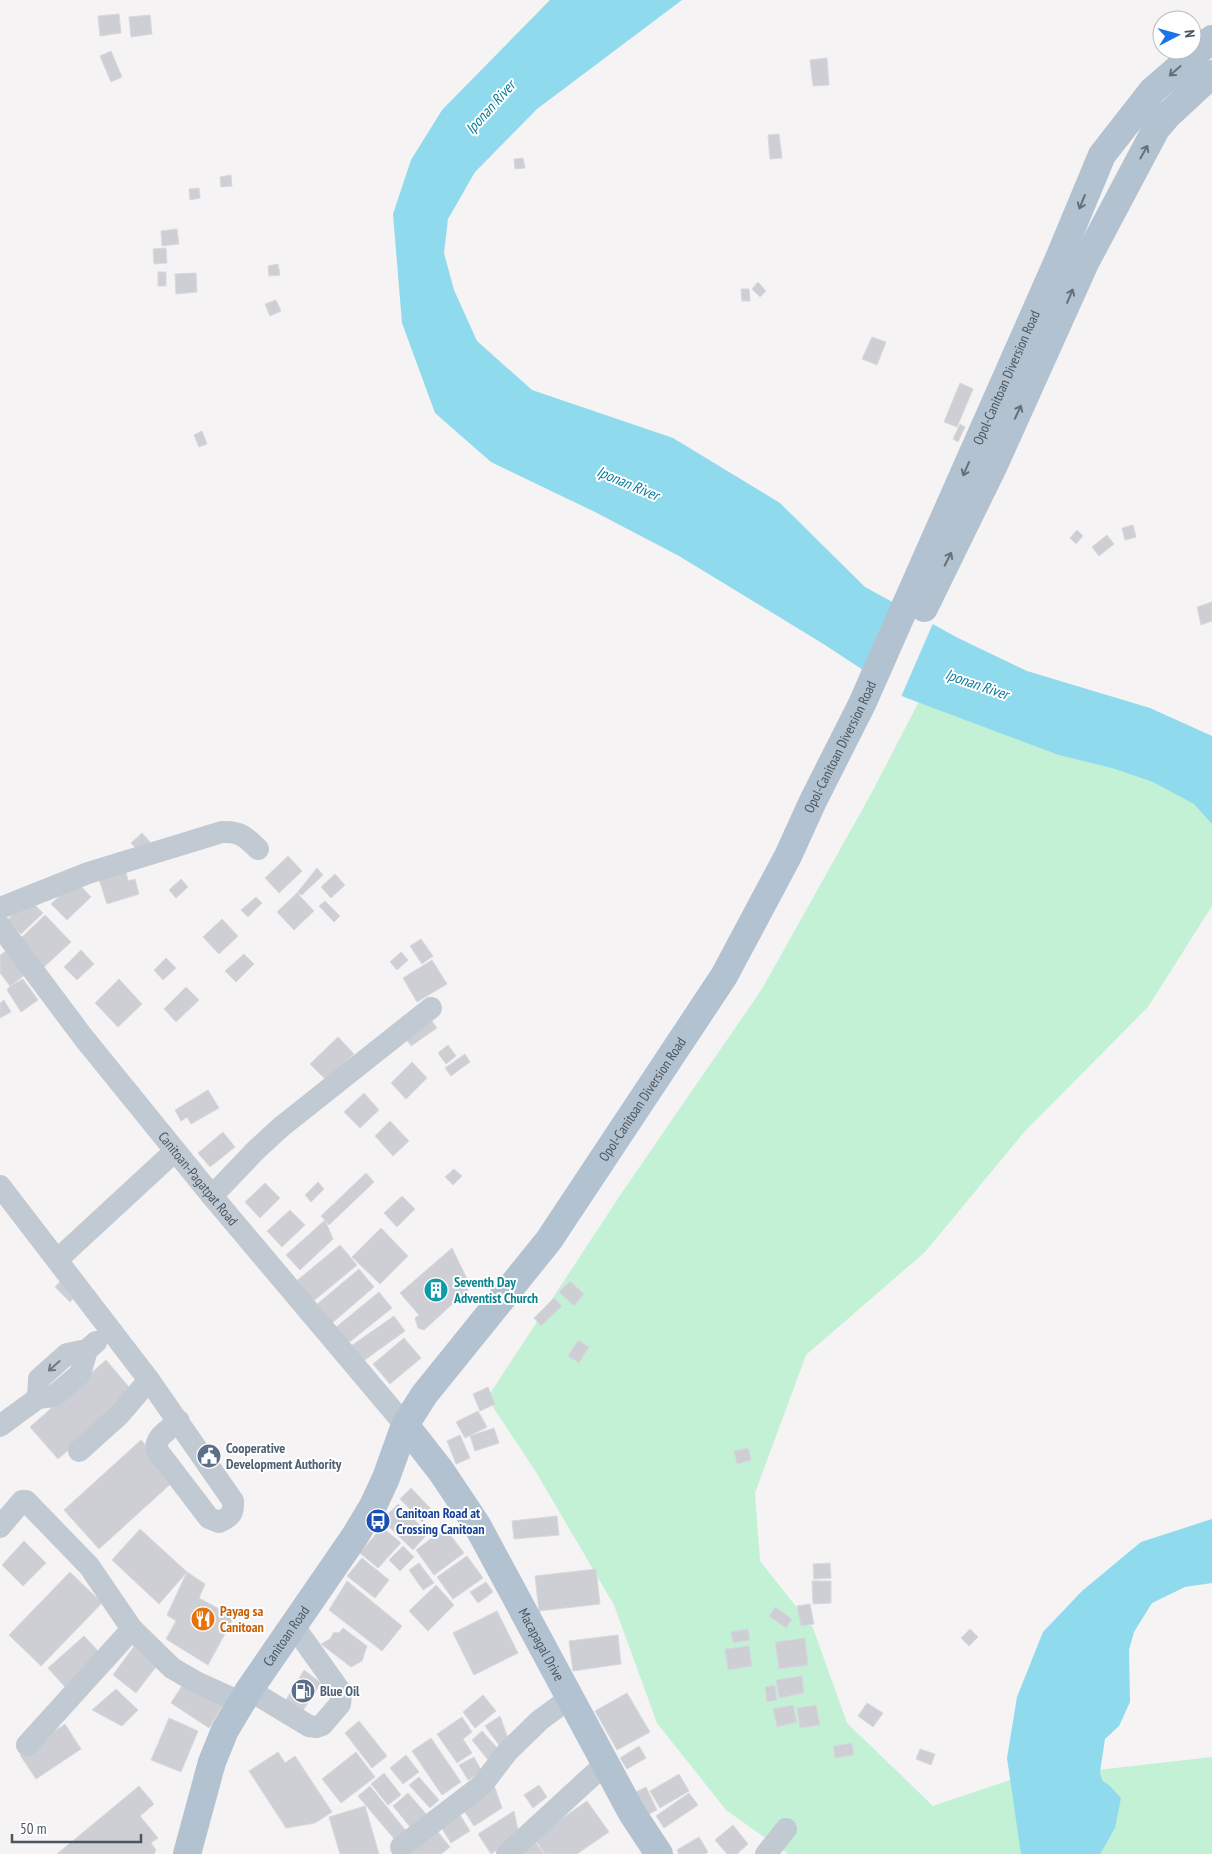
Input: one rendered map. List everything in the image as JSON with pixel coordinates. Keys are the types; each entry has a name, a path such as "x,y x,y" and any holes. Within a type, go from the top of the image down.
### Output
{"main road":[{"name":"Opol-Canitoan Diversion Road","path":"877,670 912,632 918,599 1102,155 1152,91 1212,39"},
{"name":"Opol-Canitoan Diversion Road","path":"411,1432 424,1395 549,1240 724,976 788,856 877,670 994,465 1085,263 1111,212 1156,129 1168,115 1212,74"},
{"name":"Canitoan Road","path":"187,1854 212,1762 224,1730 244,1696 341,1558 374,1506 386,1478 411,1432"},
{"name":"Macapagal Drive","path":"411,1432 441,1471 477,1525 605,1764 632,1812 659,1854"}],"street":[{"path":"0,908 88,873 222,832 234,831 246,837 258,849"},
{"name":"Canitoan-Pagatpat Road","path":"0,926 83,1036 175,1151 411,1432"},
{"path":"212,1196 281,1127 432,1008"},
{"path":"57,1260 175,1151"},
{"path":"2,1192 57,1260 179,1421"},
{"path":"0,1426 38,1398 39,1379 66,1354 88,1350 110,1329"},
{"path":"79,1451 119,1415 149,1380"},
{"path":"0,1527 22,1501 26,1501 89,1566 132,1629 172,1668 196,1682 244,1696 309,1726 316,1727 322,1724 340,1704 341,1695 293,1625"},
{"path":"27,1745 132,1629"},
{"path":"400,1847 482,1785 508,1751 540,1720 570,1698"},
{"path":"506,1854 605,1764"},
{"path":"766,1854 786,1829"}],"green space":[{"path":"926,688 1208,797 1212,823 1212,906 1148,1007 1025,1131 925,1252 806,1355 755,1493 760,1561 813,1628 847,1723 933,1806 1010,1780 1212,1757 1212,1854 788,1854 726,1810 657,1723 614,1605 536,1472 487,1398 623,1191 762,989 871,794"}],"water":[{"name":"Iponan River","path":"550,0 682,0 537,109 475,172 448,219 444,253 454,290 477,341 532,390 673,438 780,503 865,587 958,638 1027,671 1150,708 1212,736 1212,824 1194,804 1153,782 1112,768 1059,755 904,697 825,645 679,556 595,512 491,462 435,413 402,323 393,214 411,160 442,110"},
{"path":"1212,1519 1212,1583 1185,1587 1152,1603 1134,1632 1129,1650 1130,1702 1119,1726 1105,1739 1100,1772 1102,1780 1121,1798 1115,1828 1100,1854 1021,1854 1007,1758 1017,1697 1043,1632 1082,1591 1141,1542"}],"pier":[{"path":"895,600 934,621 901,697 864,673"}],"building":[{"path":"119,14 121,33 100,36 98,16"},
{"path":"150,15 152,34 131,37 129,17"},
{"path":"111,51 122,77 111,82 100,56"},
{"path":"827,58 829,85 813,86 810,60"},
{"path":"779,134 782,158 770,159 768,135"},
{"path":"523,158 525,168 515,169 514,159"},
{"path":"231,175 232,186 221,187 220,177"},
{"path":"199,188 200,198 190,200 189,189"},
{"path":"177,229 179,244 162,246 161,231"},
{"path":"166,248 167,263 154,264 153,249"},
{"path":"278,264 280,275 269,276 268,266"},
{"path":"158,272 166,272 166,286 158,286"},
{"path":"196,273 197,292 176,294 175,274"},
{"path":"758,282 766,291 760,297 752,289"},
{"path":"741,289 749,289 750,301 742,301"},
{"path":"276,300 281,311 270,316 265,304"},
{"path":"872,337 886,342 877,365 862,359"},
{"path":"960,383 973,389 957,427 944,422"},
{"path":"960,424 965,427 958,442 953,439"},
{"path":"202,431 207,444 199,447 194,435"},
{"path":"1133,525 1136,537 1125,540 1122,528"},
{"path":"1077,530 1083,536 1076,544 1070,538"},
{"path":"1107,535 1114,544 1099,556 1092,547"},
{"path":"1212,602 1212,621 1201,625 1197,607"},
{"path":"142,833 151,843 140,853 131,843"},
{"path":"288,856 302,871 279,893 265,878"},
{"path":"125,868 128,881 135,879 139,894 107,904 98,876"},
{"path":"317,868 323,875 302,895 297,893"},
{"path":"335,874 345,885 331,898 321,887"},
{"path":"181,879 188,887 176,898 169,890"},
{"path":"76,881 91,897 67,920 51,904"},
{"path":"297,893 314,911 294,930 277,912"},
{"path":"256,897 262,903 248,917 241,910"},
{"path":"29,899 43,913 21,934 7,920"},
{"path":"325,901 340,916 334,922 319,906"},
{"path":"45,915 71,942 44,967 19,940"},
{"path":"222,919 238,936 219,954 203,937"},
{"path":"421,939 433,956 422,964 410,946"},
{"path":"81,950 94,964 77,980 64,967"},
{"path":"6,951 25,975 10,986 0,973 0,955"},
{"path":"401,952 408,960 397,970 390,962"},
{"path":"244,954 254,964 236,982 225,971"},
{"path":"166,958 176,968 163,980 154,970"},
{"path":"432,960 447,984 417,1002 403,978"},
{"path":"23,979 38,1000 21,1012 7,990 10,986"},
{"path":"119,979 142,1004 118,1027 95,1003"},
{"path":"186,987 199,1000 176,1022 164,1009"},
{"path":"4,1000 11,1012 0,1018 0,1003"},
{"path":"429,1017 437,1028 411,1046 403,1034"},
{"path":"338,1037 354,1054 326,1080 310,1064"},
{"path":"448,1045 456,1056 446,1064 438,1053"},
{"path":"465,1054 470,1062 451,1076 445,1068"},
{"path":"412,1062 427,1078 406,1099 391,1083"},
{"path":"208,1090 219,1108 191,1124 187,1117 181,1121 175,1110"},
{"path":"364,1093 379,1110 360,1128 344,1112"},
{"path":"390,1121 409,1141 393,1156 375,1136"},
{"path":"223,1132 235,1147 210,1167 198,1153"},
{"path":"454,1169 462,1176 453,1185 445,1177"},
{"path":"366,1173 374,1182 329,1225 321,1216"},
{"path":"318,1182 324,1189 311,1202 305,1195"},
{"path":"265,1183 280,1198 260,1218 245,1202"},
{"path":"402,1196 415,1209 397,1227 384,1213"},
{"path":"290,1210 305,1225 282,1247 267,1231"},
{"path":"325,1220 333,1239 300,1270 286,1255"},
{"path":"381,1228 408,1256 380,1284 352,1257"},
{"path":"340,1245 357,1265 310,1304 294,1283"},
{"name":"Seventh Day Adventist Church","path":"452,1248 471,1287 424,1330 418,1328 415,1318 419,1315 400,1293"},
{"path":"359,1269 374,1287 331,1324 316,1305"},
{"path":"67,1274 80,1291 70,1302 55,1287"},
{"path":"570,1281 584,1294 574,1306 559,1292"},
{"path":"379,1292 392,1308 347,1344 335,1328"},
{"path":"554,1298 562,1306 541,1326 534,1318"},
{"path":"394,1316 405,1331 362,1362 351,1346"},
{"path":"404,1338 421,1358 390,1384 373,1364"},
{"path":"578,1340 589,1347 579,1363 568,1356"},
{"path":"106,1360 134,1393 58,1459 30,1427"},
{"path":"488,1387 495,1404 480,1411 473,1394"},
{"path":"478,1411 487,1427 465,1438 456,1422"},
{"path":"494,1428 499,1443 475,1451 470,1436"},
{"path":"460,1435 470,1458 456,1464 447,1441"},
{"path":"141,1440 176,1479 99,1549 64,1510"},
{"path":"748,1448 751,1460 737,1464 734,1451"},
{"path":"411,1488 433,1511 422,1522 400,1499"},
{"path":"398,1504 428,1533 413,1550 382,1520"},
{"path":"557,1516 559,1535 514,1539 512,1521"},
{"path":"382,1527 401,1543 378,1568 360,1553"},
{"path":"445,1528 464,1553 434,1575 416,1550"},
{"path":"140,1529 187,1572 159,1604 112,1560"},
{"path":"24,1541 46,1563 23,1586 2,1565"},
{"path":"403,1546 414,1557 400,1571 389,1560"},
{"path":"467,1556 483,1578 453,1599 437,1577"},
{"path":"362,1558 389,1580 375,1598 347,1576"},
{"path":"419,1563 434,1583 423,1590 409,1570"},
{"path":"830,1563 831,1578 814,1579 813,1564"},
{"path":"596,1569 600,1604 539,1611 535,1576"},
{"path":"70,1572 102,1603 41,1666 9,1635"},
{"name":"Payag sa Canitoan","path":"187,1572 205,1584 199,1598 234,1617 208,1665 166,1639 176,1621 167,1615"},
{"path":"347,1581 402,1626 382,1651 329,1610"},
{"path":"812,1581 831,1581 831,1603 813,1604"},
{"path":"486,1582 493,1592 478,1603 470,1592"},
{"path":"436,1585 454,1605 428,1631 409,1611"},
{"path":"810,1604 814,1624 801,1626 797,1606"},
{"path":"775,1607 792,1619 786,1628 769,1616"},
{"path":"497,1611 518,1653 474,1675 453,1633"},
{"path":"343,1628 367,1646 362,1661 351,1667 321,1644 330,1639 334,1632 339,1633"},
{"path":"748,1629 750,1640 733,1643 731,1632"},
{"path":"970,1629 978,1637 969,1646 961,1638"},
{"path":"618,1635 621,1664 573,1671 569,1641"},
{"path":"84,1636 101,1654 65,1687 48,1668"},
{"path":"805,1638 808,1665 779,1669 775,1642"},
{"path":"138,1641 162,1659 136,1693 113,1675"},
{"path":"749,1646 752,1666 728,1670 725,1649"},
{"name":"Blue Oil","path":"304,1670 321,1683 302,1712 286,1700"},
{"path":"802,1676 804,1693 779,1698 776,1680"},
{"path":"185,1681 223,1705 209,1728 171,1703"},
{"path":"775,1685 777,1700 767,1702 765,1687"},
{"path":"116,1689 138,1710 122,1726 92,1710"},
{"path":"627,1693 650,1732 617,1750 595,1711"},
{"path":"483,1695 496,1711 475,1728 463,1712"},
{"path":"867,1703 883,1713 873,1727 858,1716"},
{"path":"793,1705 797,1722 777,1727 773,1709"},
{"path":"816,1705 820,1725 800,1728 797,1708"},
{"path":"500,1716 508,1738 499,1745 485,1726"},
{"path":"462,1717 472,1732 463,1739 472,1753 457,1763 437,1734"},
{"path":"169,1718 198,1731 181,1772 151,1760"},
{"path":"359,1721 387,1756 372,1768 345,1733"},
{"path":"65,1724 81,1749 36,1779 20,1755"},
{"path":"482,1731 499,1750 488,1760 472,1740"},
{"path":"431,1738 461,1782 442,1795 412,1751"},
{"path":"852,1743 854,1755 835,1758 833,1746"},
{"path":"639,1746 646,1758 627,1769 620,1758"},
{"path":"920,1749 935,1754 931,1765 916,1759"},
{"path":"278,1752 285,1763 295,1756 332,1812 315,1823 286,1828 249,1771"},
{"path":"356,1752 375,1777 341,1803 322,1779"},
{"path":"406,1755 419,1772 403,1784 390,1768"},
{"path":"474,1757 482,1772 468,1780 459,1765"},
{"path":"384,1773 401,1795 388,1805 371,1784"},
{"path":"679,1774 689,1791 660,1808 650,1791"},
{"path":"419,1777 439,1800 430,1808 409,1785"},
{"path":"494,1785 502,1808 474,1826 461,1806"},
{"path":"539,1785 547,1797 533,1808 524,1795"},
{"path":"139,1786 154,1804 140,1816 158,1838 151,1843 156,1850 154,1854 57,1854"},
{"path":"370,1786 407,1832 396,1841 358,1796"},
{"path":"646,1787 657,1810 647,1815 636,1792"},
{"path":"408,1793 427,1815 411,1828 393,1806"},
{"path":"689,1793 698,1805 664,1828 656,1816"},
{"path":"587,1801 609,1832 577,1854 545,1854 534,1838"},
{"path":"365,1806 379,1854 340,1854 329,1817"},
{"path":"457,1810 470,1831 451,1843 438,1822"},
{"path":"514,1811 519,1835 491,1854 478,1834"},
{"path":"733,1825 748,1844 737,1854 727,1854 715,1840"},
{"path":"434,1827 450,1847 441,1854 399,1854"},
{"path":"699,1837 708,1852 705,1854 679,1854 677,1850"},
{"path":"534,1840 544,1854 516,1854"}],"place":[{"name":"Seventh Day Adventist Church","path":"436,1290"},
{"name":"Cooperative Development Authority","path":"209,1456"},
{"name":"Canitoan Road at Crossing Canitoan","path":"378,1521"},
{"name":"Payag sa Canitoan","path":"203,1619"},
{"name":"Blue Oil","path":"303,1691"}]}
